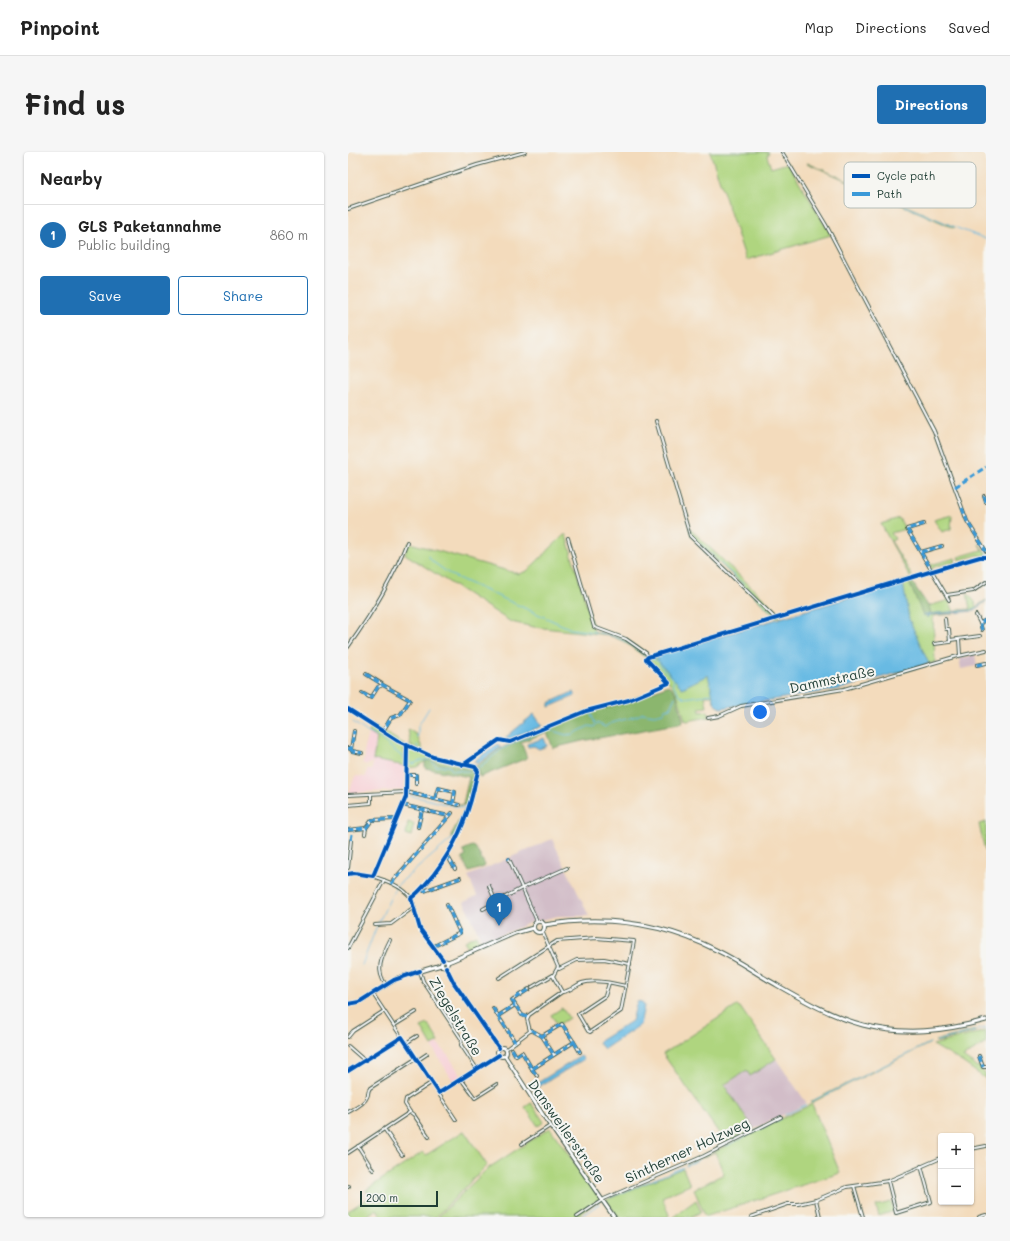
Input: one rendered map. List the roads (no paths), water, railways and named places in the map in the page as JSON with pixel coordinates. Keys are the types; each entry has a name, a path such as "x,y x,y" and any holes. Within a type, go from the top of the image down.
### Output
{"main road":[{"path":"533,928 534,924 538,921 542,922 544,925 586,920 623,922 655,927 678,934 718,950 824,1011 845,1020 871,1027 902,1031 930,1031 955,1028 986,1020"},
{"path":"441,965 442,960 448,962 515,933 533,928 536,931 542,931 544,925"},
{"path":"446,967 448,962"},
{"path":"348,1004 359,1002 398,978 441,965 446,967 454,983 499,1048 499,1055 505,1056 507,1052 506,1049 499,1048"},
{"name":"Dansweilerstraße","path":"505,1056 550,1126 614,1217"}],"street":[{"path":"348,209 470,167 525,152"},
{"path":"782,152 831,233 934,431 966,521 986,551"},
{"path":"656,421 690,536 776,618"},
{"path":"984,496 986,502"},
{"path":"924,524 907,529 949,600"},
{"path":"568,538 594,627 626,639 648,657 902,581 980,556 986,557"},
{"path":"348,647 369,618 403,553 407,542"},
{"path":"921,552 942,546"},
{"path":"947,595 973,590 986,582"},
{"path":"976,615 982,630"},
{"path":"945,618 946,629 949,629 950,640"},
{"path":"980,623 986,620"},
{"path":"934,644 980,636"},
{"path":"959,639 960,655"},
{"name":"Dammstraße","path":"708,718 719,716 741,706 844,689 960,655 986,650"},
{"path":"977,665 986,663"},
{"path":"366,674 410,700 400,715 391,718 383,731"},
{"path":"362,693 371,698 378,687 383,685"},
{"path":"348,709 407,744 406,792 373,876"},
{"path":"354,731 349,748 352,751 362,753"},
{"path":"406,775 416,775 416,784"},
{"path":"435,799 438,788 455,792 453,803"},
{"path":"348,795 406,792 458,805"},
{"path":"348,805 371,803 371,794"},
{"path":"402,805 449,816"},
{"path":"418,827 422,810"},
{"path":"391,884 452,813"},
{"path":"365,834 366,828 372,820 396,819"},
{"path":"348,830 366,828"},
{"path":"348,868 351,840"},
{"path":"411,898 422,889 450,851"},
{"path":"447,855 455,869"},
{"path":"509,859 538,921"},
{"path":"483,909 522,888 566,868"},
{"path":"348,874 373,876 384,880 411,898 420,929 434,946 442,960"},
{"path":"422,889 424,891 460,878"},
{"path":"348,948 384,880"},
{"path":"489,886 502,916"},
{"path":"434,946 460,933 447,905"},
{"path":"375,925 379,926 391,924 414,907"},
{"path":"542,931 559,969"},
{"path":"499,978 548,945 564,939 605,938 634,941 620,1013 590,1032 578,1014 605,996 609,983"},
{"path":"386,985 380,973 379,967 390,940"},
{"path":"554,1055 542,1036 531,1030 527,1017 522,1015 512,1000 553,975 559,969 577,960 604,959 630,964"},
{"name":"Ziegelstraße","path":"420,971 423,981 462,1040 461,1045 477,1069"},
{"path":"553,975 562,992"},
{"path":"527,1017 562,992 566,992 582,982 609,983 626,986"},
{"path":"373,994 456,1120"},
{"path":"498,1016 516,1006"},
{"path":"493,1008 515,1042"},
{"path":"348,1037 353,1031 384,1011"},
{"path":"394,1025 416,1012"},
{"path":"542,1036 562,1024 580,1052"},
{"path":"506,1049 531,1030"},
{"path":"406,1043 417,1036"},
{"path":"348,1071 402,1037"},
{"path":"532,1069 574,1042"},
{"path":"348,1046 364,1060"},
{"path":"512,1049 516,1056 522,1052 537,1076"},
{"path":"348,1112 364,1103 368,1097 368,1091 370,1088 427,1054"},
{"path":"439,1093 499,1055"},
{"path":"979,1056 983,1068 986,1067"},
{"path":"461,1079 474,1098 497,1084"},
{"path":"429,1137 405,1104 406,1099 432,1083"},
{"path":"348,1153 410,1112"},
{"name":"Sintherner Holzweg","path":"577,1217 602,1200 704,1156 781,1117"},
{"path":"522,1144 550,1126"},
{"path":"384,1129 402,1155"},
{"path":"358,1146 373,1170"},
{"path":"974,1149 986,1146"},
{"path":"751,1217 788,1204 798,1204 816,1200 847,1187 888,1181 938,1159"},
{"path":"888,1181 896,1213 921,1207 930,1202 921,1166"},
{"path":"854,1186 863,1217"},
{"path":"816,1200 820,1217"},
{"path":"979,1217 986,1215"}],"water":[{"path":"904,581 903,583 909,619 929,664 840,689 721,708 715,704 708,675 682,688 654,656"},
{"path":"986,601 974,611 929,615 927,618 927,615 922,615 973,610"},
{"path":"573,692 575,696 549,707 549,703"},
{"path":"534,714 542,726 510,739 505,738"},
{"path":"544,738 547,746 539,749 534,746 528,747 527,744"},
{"path":"498,744 501,747 477,764 474,761"},
{"path":"637,1001 642,1002 644,1006 640,1025 604,1049 598,1042 632,1021"},
{"path":"581,1056 584,1059 533,1090 531,1087"}],"waterway":[{"path":"910,208 955,227"},
{"path":"957,228 986,239"},
{"path":"693,537 715,558"},
{"path":"428,556 433,562 451,575 571,629 608,634 623,640 649,658 658,661 663,669 674,679 673,684 680,695"},
{"path":"717,560 745,586"},
{"path":"747,588 776,616"},
{"path":"680,695 685,698 712,694"},
{"path":"362,965 376,928 396,886 453,838 467,809 476,770 502,749 519,740 547,729 566,735 573,734 589,726 594,727 597,723 605,727 612,723 643,713 654,715 663,713 665,709 670,708 675,697"},
{"path":"418,726 429,708"},
{"path":"590,711 595,723"},
{"path":"353,722 367,732 377,736 405,759"},
{"path":"416,737 418,736 418,727"},
{"path":"408,761 413,764 424,760 431,760 436,766 449,766 452,770 474,772"},
{"path":"409,795 467,809"},
{"path":"977,1030 986,1028"},
{"path":"936,1041 975,1031"},
{"path":"873,1071 930,1043"},
{"path":"824,1096 871,1072"},
{"path":"811,1102 822,1096"},
{"path":"785,1115 806,1105"},
{"path":"774,1122 781,1119"},
{"path":"740,1139 771,1124"},
{"path":"726,1146 738,1140"},
{"path":"686,1166 700,1159"},
{"path":"621,1193 683,1167"},
{"path":"610,1197 620,1193"},
{"path":"580,1217 599,1204"}],"place":[{"name":"GLS Paketannahme","path":"499,926"}]}
